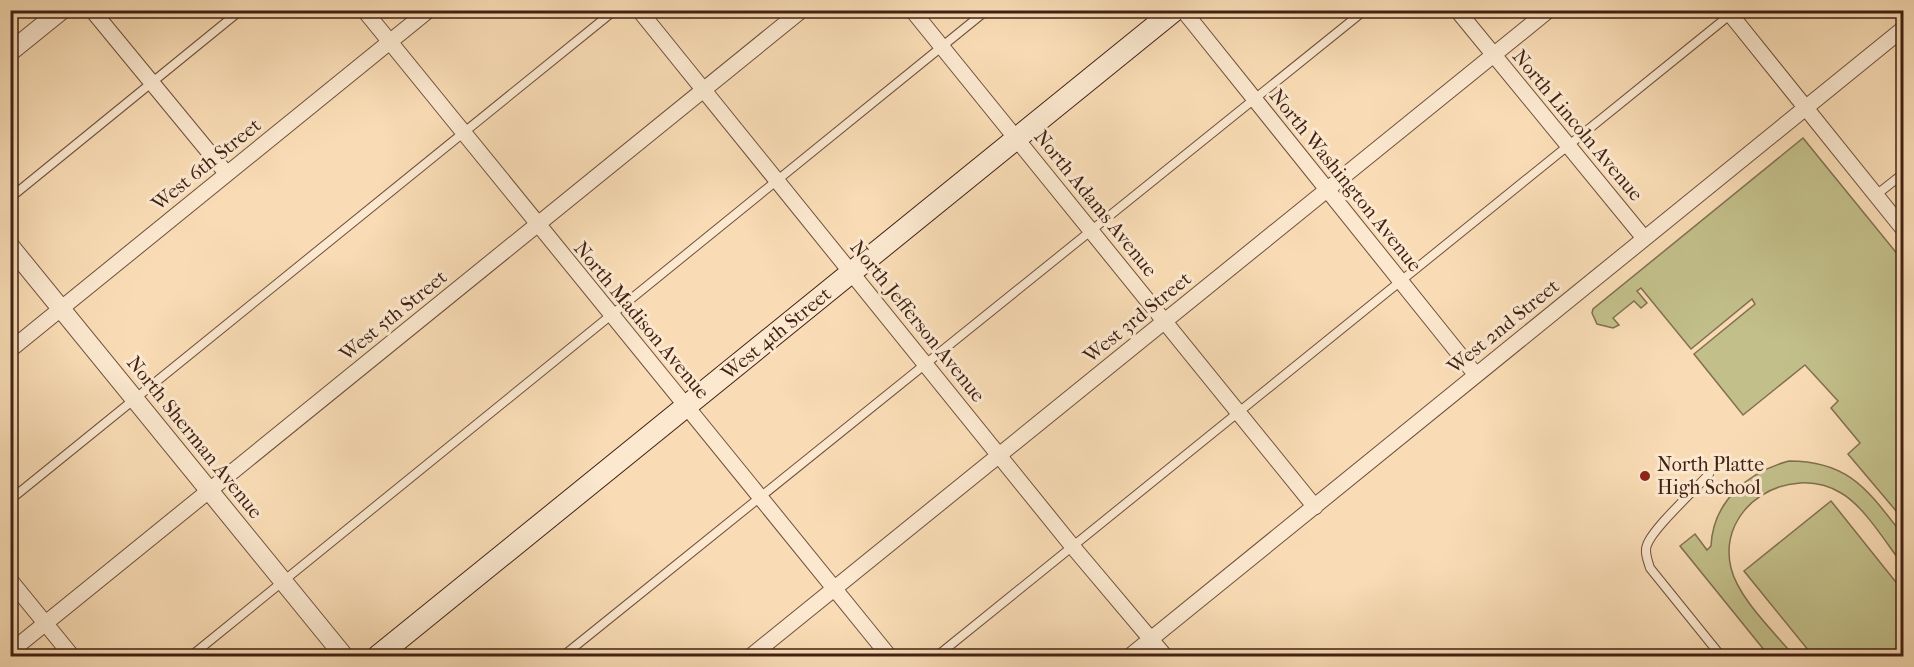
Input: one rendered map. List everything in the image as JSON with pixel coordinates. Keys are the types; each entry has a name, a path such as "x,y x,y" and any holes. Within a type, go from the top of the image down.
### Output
{"main road":[{"name":"West 4th Street","path":"378,657 1175,10"}],"street":[{"path":"10,52 62,10"},
{"path":"92,10 227,174"},
{"name":"North Madison Avenue","path":"364,10 536,225 686,405 889,657"},
{"name":"West 6th Street","path":"10,350 429,10"},
{"name":"North Jefferson Avenue","path":"639,10 1073,547 1165,657"},
{"name":"West 5th Street","path":"10,652 802,10"},
{"name":"North Adams Avenue","path":"912,10 1315,507"},
{"name":"North Washington Avenue","path":"1183,10 1476,375"},
{"name":"North Lincoln Avenue","path":"1456,10 1644,238"},
{"name":"West 3rd Street","path":"751,657 1549,10"},
{"path":"1731,12 1904,230"},
{"name":"West 2nd Street","path":"1130,657 1904,28"},
{"name":"North Sherman Avenue","path":"10,246 344,657"},
{"path":"10,580 72,657"}],"lane":[{"path":"10,198 242,10"},
{"path":"10,500 615,10"},
{"path":"191,657 987,10"},
{"path":"564,657 1365,10"},
{"path":"937,657 1731,12"},
{"path":"1876,195 1904,173"},
{"path":"1709,474 1659,528 1647,545 1647,557 1650,568 1721,657"}],"shaded area":[{"path":"1803,138 1903,261 1904,507 1897,512 1848,454 1860,443 1831,408 1838,401 1805,365 1743,415 1694,354 1755,304 1752,299 1691,349 1641,288 1637,291 1647,303 1641,308 1634,301 1613,318 1619,325 1613,328 1597,324 1592,313 1593,309"},
{"path":"1789,461 1828,466 1856,481 1868,492 1903,535 1903,565 1866,516 1841,493 1821,485 1800,483 1780,487 1761,496 1746,509 1735,526 1729,546 1731,568 1741,591 1758,615 1794,656 1769,656 1680,546 1695,534 1707,550 1711,546 1718,515 1735,491 1760,473"},
{"path":"1831,501 1903,591 1903,656 1813,656 1744,571"}],"place":[{"name":"North Platte High School","path":"1645,476"}]}
